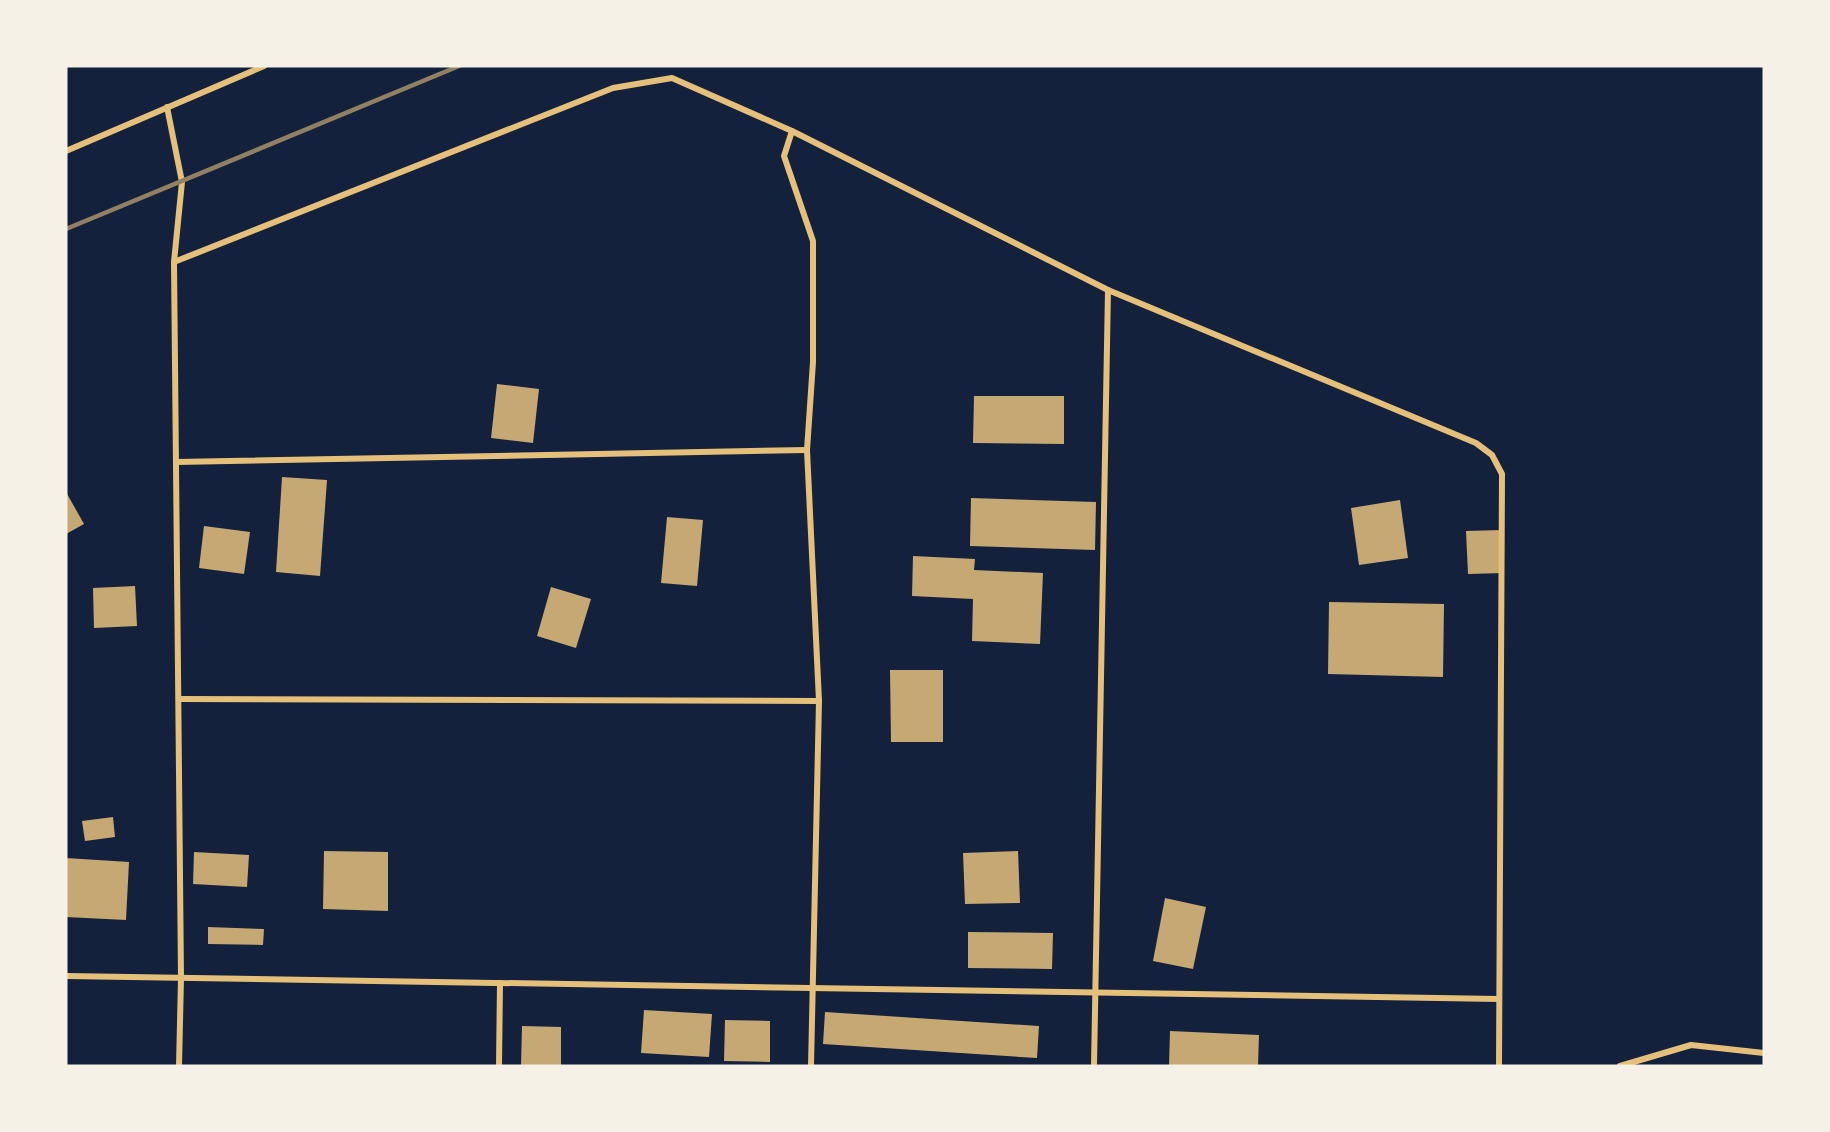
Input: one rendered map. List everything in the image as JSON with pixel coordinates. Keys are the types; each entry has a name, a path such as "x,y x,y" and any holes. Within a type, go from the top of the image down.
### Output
{"street":[{"path":"66,151 264,66"},
{"path":"174,262 613,88 672,78 792,131 1108,290 1476,443 1492,455 1502,474 1499,1066"},
{"path":"167,107 182,182 174,262 182,978 179,1066"},
{"path":"792,131 784,156 813,241 813,362 807,450 819,701 811,1066"},
{"path":"1094,1066 1108,290"},
{"path":"176,462 807,450"},
{"path":"179,699 819,701"},
{"path":"66,976 1500,999"},
{"path":"500,983 500,1066"},
{"path":"1620,1066 1691,1045 1764,1053"}],"building":[{"path":"497,384 539,389 533,443 491,438"},
{"path":"974,396 1064,396 1064,444 973,443"},
{"path":"282,477 327,480 320,576 276,572"},
{"path":"66,492 84,524 66,534"},
{"path":"971,498 1096,502 1095,550 970,546"},
{"path":"1400,500 1408,558 1359,565 1351,508"},
{"path":"667,517 703,520 697,586 661,583"},
{"path":"204,526 250,532 244,574 199,568"},
{"path":"1502,530 1504,573 1468,574 1466,531"},
{"path":"913,556 975,559 974,570 1043,573 1040,644 972,641 973,599 912,596"},
{"path":"135,586 137,626 94,628 93,588"},
{"path":"551,587 591,599 576,648 537,636"},
{"path":"1329,602 1444,604 1443,677 1328,674"},
{"path":"890,670 943,670 943,742 891,742"},
{"path":"113,817 115,837 85,841 82,821"},
{"path":"324,851 388,852 388,911 323,909"},
{"path":"1018,851 1020,903 965,904 963,853"},
{"path":"194,852 249,855 247,887 193,884"},
{"path":"66,858 129,862 126,920 66,917"},
{"path":"1165,898 1206,907 1193,969 1153,961"},
{"path":"208,927 264,929 263,945 208,944"},
{"path":"968,932 1053,933 1052,969 968,968"},
{"path":"644,1010 712,1014 709,1057 641,1053"},
{"path":"825,1012 1039,1026 1037,1058 823,1044"},
{"path":"725,1020 770,1021 770,1062 724,1061"},
{"path":"522,1026 561,1027 561,1066 521,1066"},
{"path":"1170,1031 1259,1035 1258,1066 1169,1066"}],"railway":[{"path":"66,229 459,66"}]}
